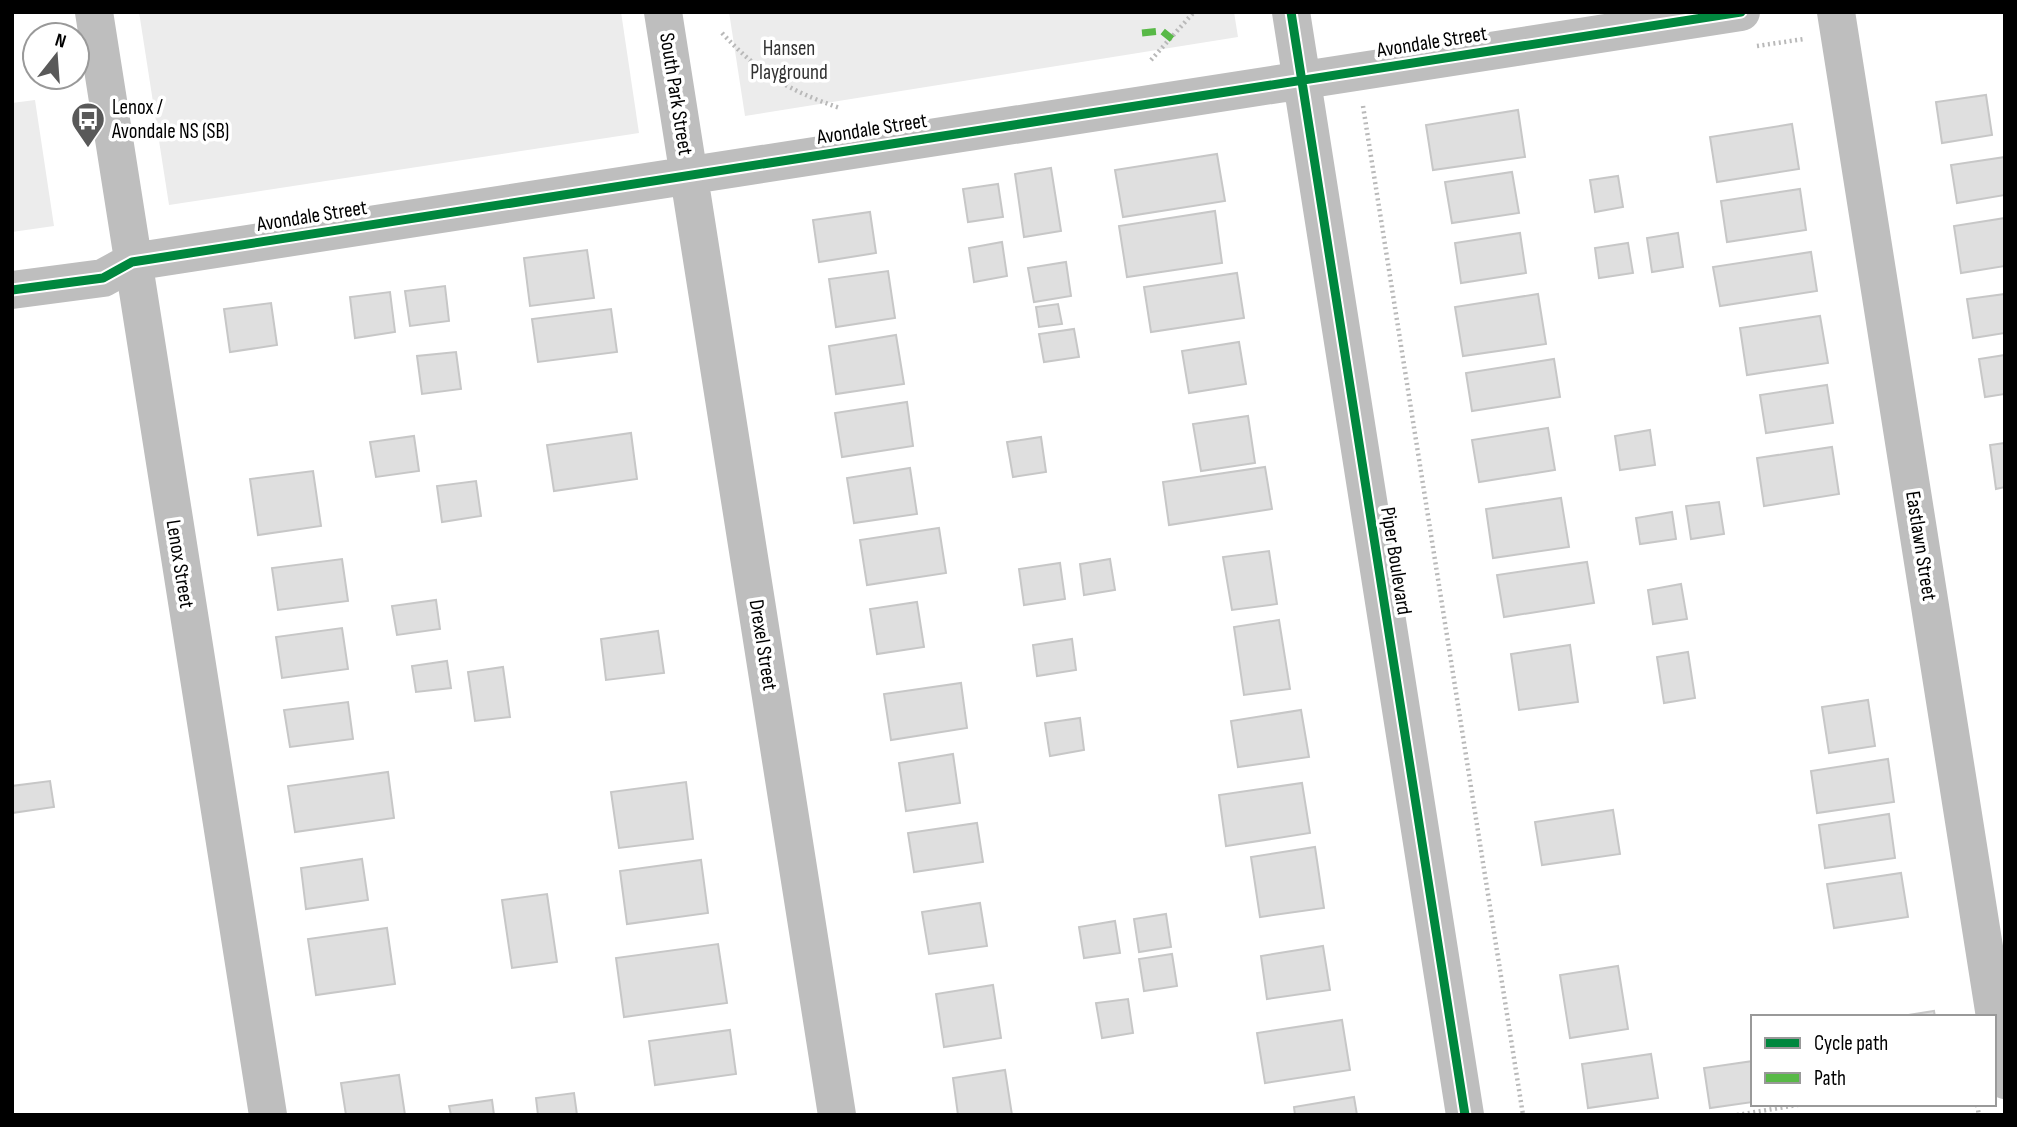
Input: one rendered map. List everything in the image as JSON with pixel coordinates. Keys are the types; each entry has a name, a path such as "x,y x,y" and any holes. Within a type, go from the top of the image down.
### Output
{"street":[{"name":"Lenox Street","path":"94,12 268,1115"},
{"name":"South Park Street","path":"663,12 688,175"},
{"name":"Piper Boulevard","path":"1291,12 1465,1115"},
{"name":"Avondale Street","path":"12,290 103,278 132,262 1741,12"},
{"name":"Eastlawn Street","path":"1836,12 1995,1015"},
{"name":"Drexel Street","path":"688,175 837,1115"},
{"name":"Eastlawn Street","path":"1996,1023 2005,1080"}],"path":[{"path":"1152,60 1194,12"},
{"path":"723,33 772,80 806,97 840,108"},
{"path":"1358,71 1523,1115"},
{"path":"1737,1115 1791,1106"}],"green space":[{"path":"139,12 621,12 639,133 169,205"},
{"name":"Hansen Playground","path":"729,12 1234,12 1238,37 745,116"},
{"path":"35,100 54,226 12,232 12,103"}],"building":[{"path":"1986,95 1992,135 1942,143 1936,102"},
{"path":"1518,110 1525,157 1433,170 1426,125"},
{"path":"1792,124 1799,169 1717,182 1710,137"},
{"path":"1217,154 1225,201 1123,217 1115,170"},
{"path":"2005,157 2005,195 1957,203 1951,165"},
{"path":"1051,168 1061,231 1024,237 1015,174"},
{"path":"1512,172 1519,213 1452,223 1445,182"},
{"path":"1618,176 1623,207 1595,212 1590,180"},
{"path":"998,184 1003,217 968,222 963,189"},
{"path":"1800,189 1806,230 1727,242 1721,201"},
{"path":"1215,211 1222,263 1127,277 1119,226"},
{"path":"870,212 876,253 819,262 813,220"},
{"path":"2005,218 2005,266 1961,273 1954,226"},
{"path":"1520,233 1526,273 1461,283 1455,243"},
{"path":"1678,233 1683,267 1652,272 1647,238"},
{"path":"1002,242 1007,276 974,282 969,248"},
{"path":"1628,243 1633,273 1599,278 1595,248"},
{"path":"587,250 594,298 530,306 524,258"},
{"path":"1811,252 1817,291 1720,306 1713,267"},
{"path":"1066,262 1071,296 1034,302 1028,268"},
{"path":"888,271 895,318 836,327 829,279"},
{"path":"1237,273 1244,318 1151,332 1144,287"},
{"path":"445,286 449,321 410,326 405,291"},
{"path":"390,292 395,332 355,338 350,297"},
{"path":"1538,294 1546,344 1463,356 1455,307"},
{"path":"2005,294 2005,333 1973,338 1967,299"},
{"path":"271,303 277,345 230,352 224,309"},
{"path":"1058,304 1062,324 1039,327 1036,307"},
{"path":"611,309 617,352 538,362 532,319"},
{"path":"1820,316 1828,363 1747,375 1740,328"},
{"path":"1074,329 1079,357 1044,362 1039,334"},
{"path":"896,335 904,384 836,394 829,346"},
{"path":"1239,342 1246,384 1189,393 1182,351"},
{"path":"456,352 461,389 422,394 417,356"},
{"path":"2005,355 2005,394 1985,397 1979,359"},
{"path":"1554,359 1560,397 1472,411 1466,373"},
{"path":"1827,385 1833,423 1766,433 1760,395"},
{"path":"907,402 913,446 842,457 835,413"},
{"path":"1248,416 1255,463 1201,471 1193,424"},
{"path":"1548,428 1555,470 1479,482 1472,440"},
{"path":"1650,430 1655,465 1620,470 1615,436"},
{"path":"631,433 637,479 554,491 547,445"},
{"path":"414,436 419,471 376,477 370,442"},
{"path":"1041,437 1046,472 1013,477 1007,442"},
{"path":"2005,443 2005,487 1996,489 1990,445"},
{"path":"1832,447 1839,494 1764,506 1757,458"},
{"path":"1265,467 1272,509 1169,525 1163,482"},
{"path":"910,468 917,514 854,523 847,478"},
{"path":"313,471 321,526 258,535 250,479"},
{"path":"476,481 481,516 442,522 437,486"},
{"path":"1561,498 1569,547 1493,558 1486,509"},
{"path":"1719,502 1724,534 1691,539 1686,506"},
{"path":"1672,512 1676,539 1640,544 1636,518"},
{"path":"939,528 946,573 867,585 860,540"},
{"path":"1269,551 1277,604 1232,610 1223,557"},
{"path":"342,559 348,601 278,610 272,568"},
{"path":"1110,559 1115,590 1084,595 1080,564"},
{"path":"1587,562 1594,603 1504,617 1497,575"},
{"path":"1060,563 1065,599 1024,605 1019,569"},
{"path":"1681,584 1687,619 1653,624 1648,590"},
{"path":"436,600 440,629 397,635 392,606"},
{"path":"917,602 924,647 877,654 870,609"},
{"path":"1279,620 1290,689 1244,695 1234,627"},
{"path":"342,628 348,669 282,678 276,637"},
{"path":"658,631 664,673 606,680 601,639"},
{"path":"1072,639 1076,670 1037,676 1033,645"},
{"path":"1570,645 1578,702 1519,710 1511,654"},
{"path":"1688,652 1695,698 1664,703 1657,657"},
{"path":"447,661 451,688 416,692 412,666"},
{"path":"503,667 510,717 475,721 468,672"},
{"path":"961,683 967,728 891,740 884,694"},
{"path":"1868,700 1875,746 1829,753 1822,707"},
{"path":"348,702 353,739 290,747 284,710"},
{"path":"1301,710 1309,757 1238,767 1231,721"},
{"path":"1080,718 1084,750 1050,756 1045,723"},
{"path":"953,754 960,803 906,811 899,763"},
{"path":"1888,759 1894,802 1817,813 1811,771"},
{"path":"388,772 394,818 295,832 288,786"},
{"path":"50,781 54,807 12,813 12,786"},
{"path":"686,782 693,839 619,848 611,792"},
{"path":"1302,783 1310,833 1226,846 1219,795"},
{"path":"1613,810 1620,854 1542,865 1535,822"},
{"path":"1889,814 1895,858 1825,868 1819,825"},
{"path":"977,823 983,862 914,872 908,833"},
{"path":"1315,847 1324,908 1260,917 1251,857"},
{"path":"362,859 368,900 306,909 301,868"},
{"path":"701,860 708,913 627,924 620,871"},
{"path":"1901,873 1908,917 1834,928 1827,884"},
{"path":"547,894 557,962 512,968 502,900"},
{"path":"980,903 987,946 929,954 922,912"},
{"path":"1166,914 1171,947 1139,952 1134,919"},
{"path":"1115,921 1120,953 1084,958 1079,927"},
{"path":"387,928 395,984 316,995 308,939"},
{"path":"718,944 727,1003 624,1017 616,958"},
{"path":"1323,946 1330,990 1267,999 1261,956"},
{"path":"1172,954 1177,986 1144,991 1139,959"},
{"path":"1618,966 1628,1029 1570,1038 1560,975"},
{"path":"993,985 1001,1038 944,1047 936,994"},
{"path":"1128,999 1133,1033 1102,1038 1096,1003"},
{"path":"1934,1011 1935,1015 1909,1015"},
{"path":"1342,1020 1350,1070 1265,1083 1257,1033"},
{"path":"730,1030 736,1074 655,1085 649,1041"},
{"path":"1651,1054 1658,1098 1588,1108 1582,1064"},
{"path":"1751,1061 1751,1102 1710,1108 1704,1068"},
{"path":"1005,1070 1012,1115 958,1115 953,1078"},
{"path":"399,1075 405,1115 346,1115 341,1083"},
{"path":"574,1093 577,1115 538,1115 536,1098"},
{"path":"1354,1097 1357,1115 1295,1115 1294,1107"},
{"path":"492,1100 494,1115 451,1115 449,1106"}],"marked path":[{"path":"1142,33 1162,31 1172,39"}],"cycle path":[{"path":"1291,12 1465,1115"},
{"path":"12,290 103,278 132,262 1741,12"}],"place":[{"name":"Lenox / Avondale NS (SB)","path":"88,149"}]}
